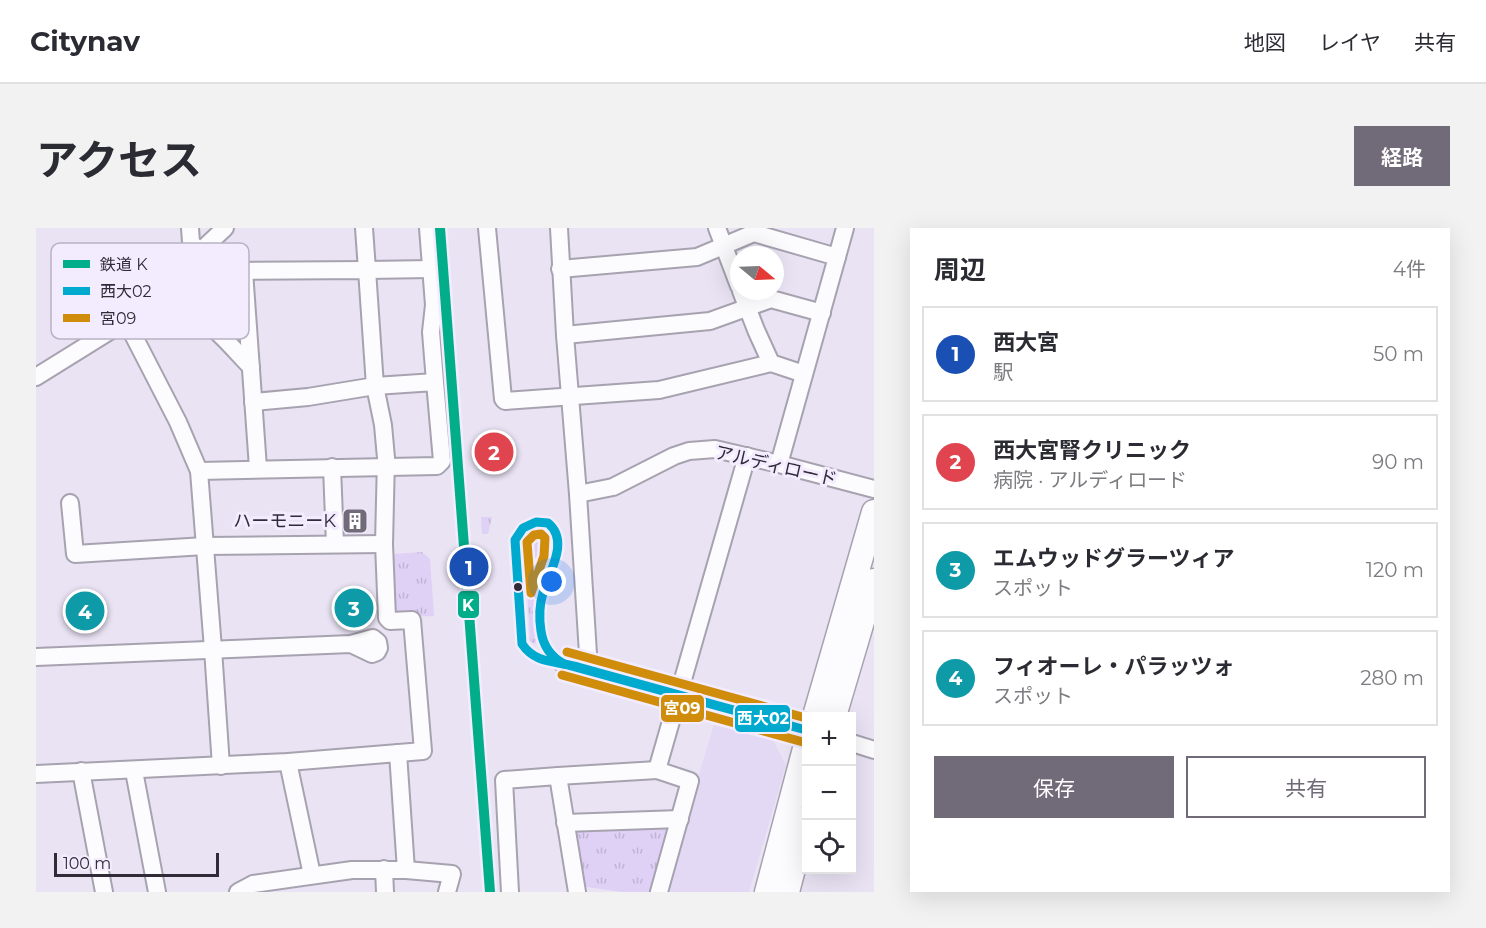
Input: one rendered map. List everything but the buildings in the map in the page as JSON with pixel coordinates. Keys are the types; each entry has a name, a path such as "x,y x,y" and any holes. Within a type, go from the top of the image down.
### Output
{"highway":[{"path":"815,712 874,512"},
{"path":"835,712 874,581"},
{"path":"767,892 802,763"},
{"path":"787,892 807,820"}],"street":[{"path":"190,228 192,243"},
{"path":"210,243 225,228"},
{"path":"36,657 351,644 373,638 387,618 384,544 386,467 383,425 375,386 364,228"},
{"path":"199,471 437,466 442,460 431,332 434,305 428,228"},
{"path":"487,228 505,401 659,390 771,363 804,374"},
{"path":"559,228 589,670"},
{"path":"717,228 730,262"},
{"path":"779,464 845,228"},
{"path":"560,269 697,257 753,233 837,257"},
{"path":"249,271 431,268"},
{"path":"565,335 710,321 771,298 822,313"},
{"path":"744,300 771,363"},
{"path":"39,372 95,339"},
{"path":"135,339 178,422 199,471 221,766"},
{"path":"223,339 251,367"},
{"path":"249,339 258,468"},
{"path":"253,402 308,397 375,386 435,382"},
{"name":"アルディロード","path":"578,494 613,487 674,456 689,451 715,449 874,489"},
{"path":"657,770 747,456"},
{"path":"332,467 335,544"},
{"path":"70,503 75,554 205,546 384,544"},
{"path":"36,774 221,766 423,751 412,620 390,621 387,618"},
{"path":"562,663 802,729"},
{"path":"856,744 874,750"},
{"path":"398,753 406,870"},
{"path":"288,762 319,881"},
{"path":"510,892 504,780 657,770 690,781 659,892"},
{"path":"81,771 104,892"},
{"path":"134,771 157,892"},
{"path":"558,776 577,892"},
{"path":"565,823 680,819"},
{"path":"384,869 385,892"},
{"path":"242,891 253,884 319,881 352,870 384,869 452,874 447,892"}],"shaded area":[{"path":"715,721 772,738 786,765 749,892 664,892"}],"green space":[{"path":"481,517 492,517 488,534 482,534"},
{"path":"538,528 548,532 551,540 549,564 523,552 522,543 526,532"},
{"path":"422,552 430,559 434,616 395,617 389,558 394,554"},
{"path":"526,569 544,578 534,607 537,641 535,644 530,641"},
{"path":"674,822 655,892 622,892 580,886 575,824"}],"rail line":[{"name":"K","path":"440,228 490,892"}],"transit line":[{"name":"西大02","path":"536,522 548,523 557,539 556,557 540,607 540,621 546,646 555,658 564,664 536,657 522,644 515,540 523,528 536,522"},
{"name":"宮09","path":"541,534 545,538 544,556 531,593 527,542 534,535 541,534"},
{"name":"宮09","path":"567,652 802,717"},
{"name":"西大02","path":"564,664 578,667 806,730 564,664"},
{"name":"宮09","path":"562,675 802,742"}],"place":[{"name":"西大宮腎クリニック","path":"494,452"},
{"name":"ハーモニーK","path":"355,521"},
{"name":"西大宮","path":"469,567"},
{"name":"エムウッドグラーツィア","path":"354,608"},
{"name":"フィオーレ・パラッツォ","path":"85,611"}]}
